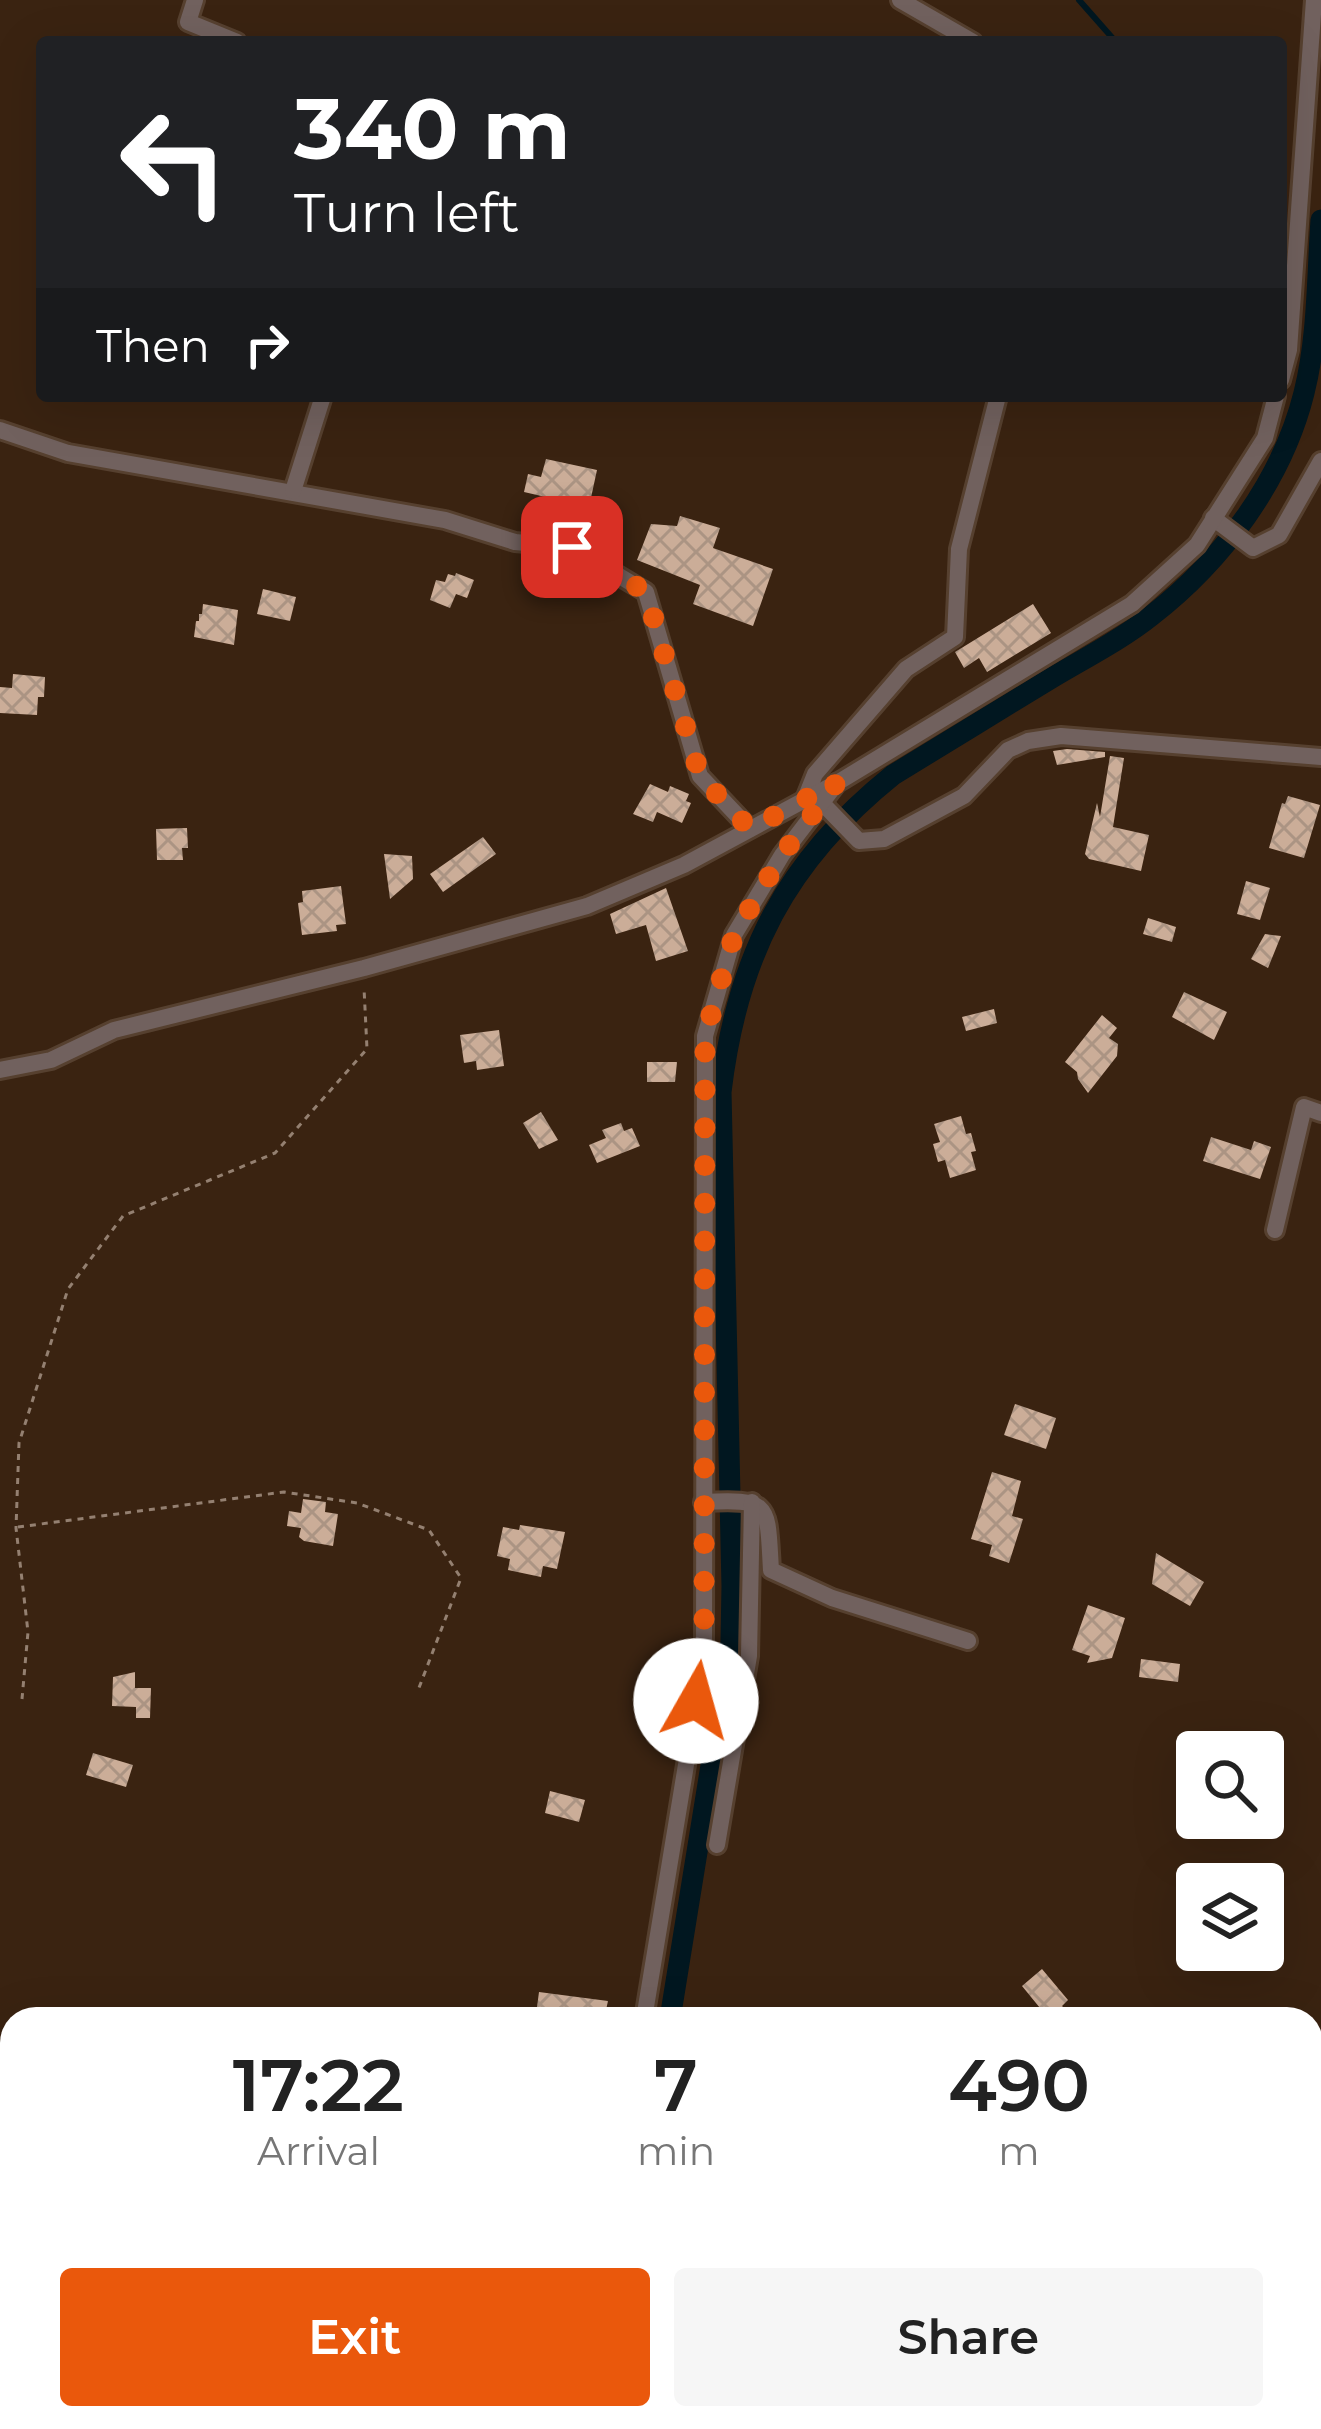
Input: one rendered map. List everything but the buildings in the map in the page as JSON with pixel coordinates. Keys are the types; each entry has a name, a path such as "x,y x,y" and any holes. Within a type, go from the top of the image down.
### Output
{"street":[{"path":"195,0 188,22 222,36"},
{"path":"900,0 963,36"},
{"path":"1287,358 1314,0"},
{"path":"292,491 321,402"},
{"path":"646,2007 704,1656 705,1036 734,935 813,802 815,775 906,669 955,637 959,549 996,402"},
{"path":"0,1070 51,1060 114,1030 587,906 813,802 837,782 1132,604 1197,545 1264,438 1274,402"},
{"path":"0,430 68,453 445,520 515,542 572,547 646,592 700,776 750,829"},
{"path":"1213,518 1253,548 1280,536 1321,461"},
{"path":"813,802 859,841 884,839 964,796 1008,750 1060,736 1321,757"},
{"path":"1275,1229 1304,1108 1321,1113"},
{"path":"717,1845 749,1657 749,1501"},
{"path":"703,1502 758,1504 766,1513 771,1570 832,1598 968,1641"}],"path":[{"path":"22,1699 28,1632 16,1528 19,1443 68,1288 123,1216 275,1153 367,1049 364,968"},
{"path":"16,1528 284,1492 357,1503 430,1530 461,1578 417,1693"}],"waterway":[{"path":"1079,0 1111,36"},
{"path":"672,2007 731,1642 721,1092 740,997 754,955 796,877 823,842 893,775 1139,625 1202,570 1246,517 1281,457 1304,393 1314,329 1321,220"}],"route":[{"path":"572,547 646,592 700,776 750,829 837,782 782,855 734,935 705,1036 704,1656 696,1701"}]}
